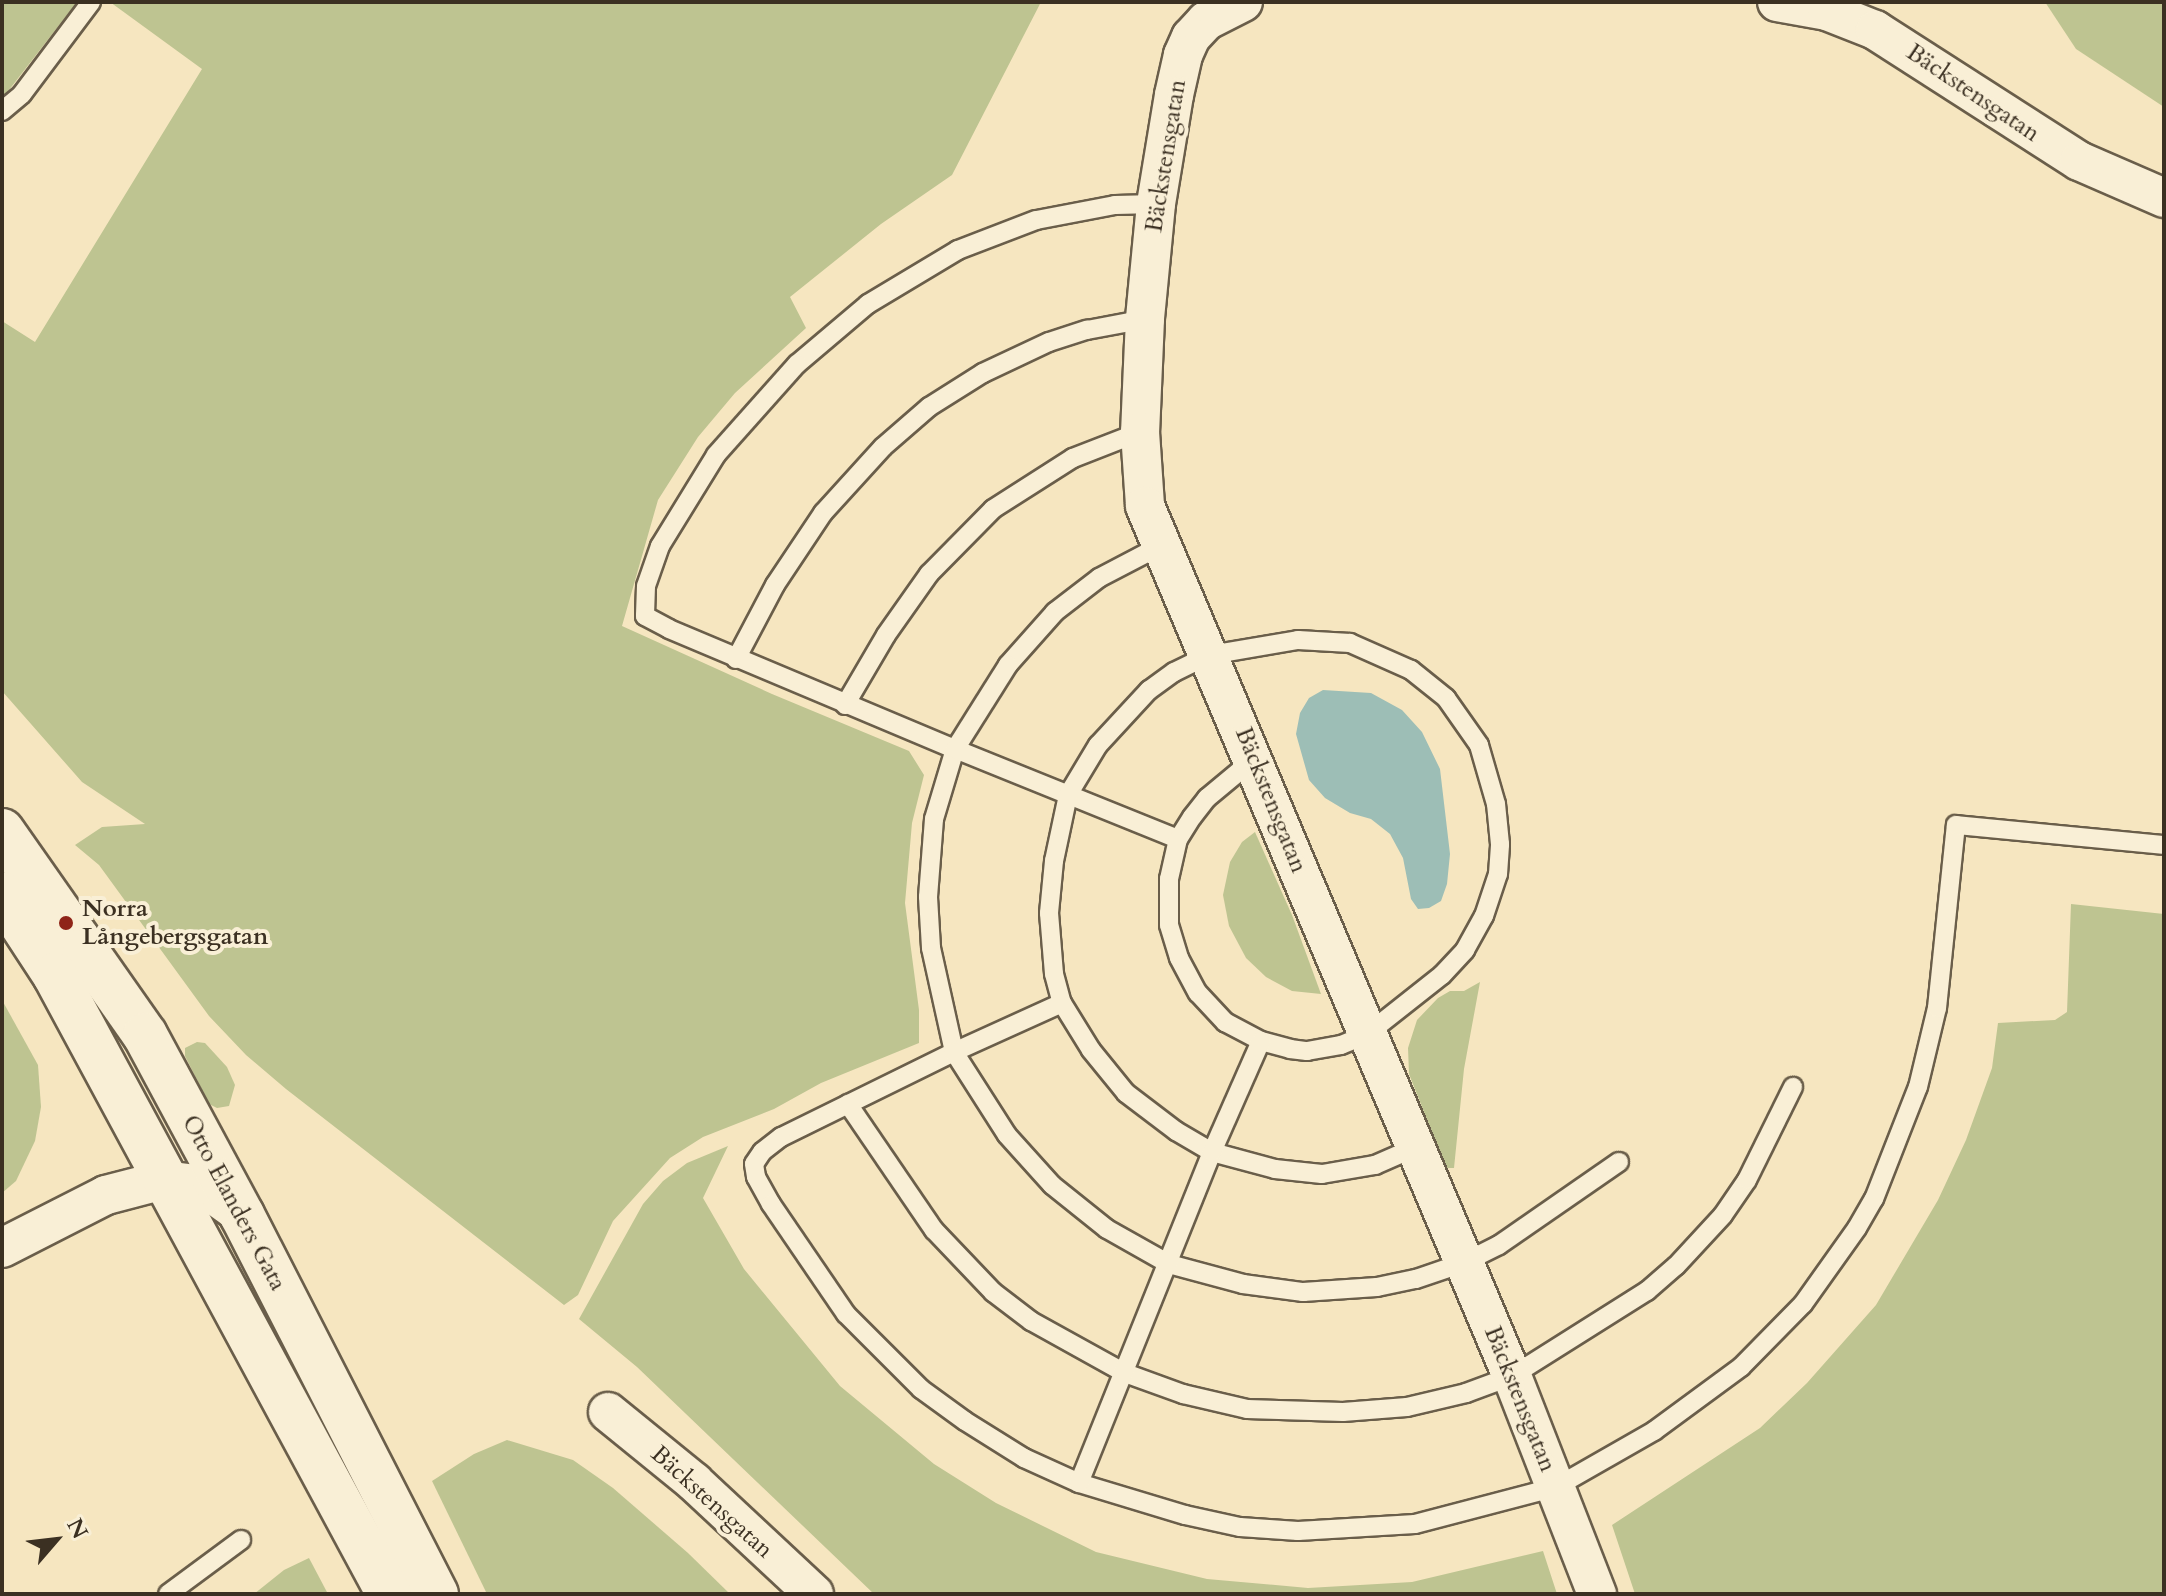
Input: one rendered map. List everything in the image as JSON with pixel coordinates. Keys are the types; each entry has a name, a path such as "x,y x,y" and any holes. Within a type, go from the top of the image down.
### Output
{"street":[{"name":"Bäckstensgatan","path":"1243,2 1206,21 1191,37 1183,55 1156,204 1145,319 1140,432 1145,506 1512,1376 1597,1594"},
{"name":"Bäckstensgatan","path":"1777,2 1827,11 1875,30 2079,161 2164,198"},
{"name":"Otto Elanders Gata","path":"2,831 145,1035 242,1215 436,1594"},
{"name":"Otto Elanders Gata","path":"2,894 55,975 389,1594"},
{"path":"2,1248 106,1195 164,1180 199,1184 242,1215"},
{"name":"Bäckstensgatan","path":"608,1412 694,1482 814,1594"}],"lane":[{"path":"2,111 22,94 91,2"},
{"path":"1156,204 1115,205 1036,220 958,250 868,304 797,364 767,394 716,455 660,546 646,586 645,616 845,705 1178,839"},
{"path":"736,659 775,585 823,513 883,447 929,407 983,373 1049,342 1087,330 1145,319"},
{"path":"845,705 886,635 929,574 993,509 1073,458 1140,432"},
{"path":"1162,545 1099,578 1055,612 1008,665 955,749 934,819 928,897 931,948 954,1052 1007,1135 1052,1185 1107,1229 1169,1264 1243,1284 1303,1292 1377,1287 1463,1263 1499,1245 1619,1162"},
{"path":"1254,759 1207,798 1178,839 1168,900 1169,925 1179,958 1192,983 1225,1022 1261,1041 1307,1051 1366,1035 1442,975 1465,950 1484,916 1498,874 1500,844 1496,804 1479,745 1446,698 1411,670 1350,643 1298,640 1209,655 1174,672 1116,722 1068,795 1054,861 1049,913 1054,974 1062,1003 1091,1050 1126,1093 1176,1131 1212,1152 1275,1169 1322,1174 1375,1165 1416,1147"},
{"path":"1062,1003 781,1137 762,1152 754,1164 756,1177 771,1204 846,1314 921,1389 1024,1458 1079,1483 1240,1527 1298,1531 1415,1524 1556,1487 1654,1431 1741,1367 1803,1304 1857,1228 1898,1144 1918,1087 1937,1008 1956,825 2164,845"},
{"path":"1079,1483 1212,1152 1261,1041"},
{"path":"848,1104 934,1230 993,1292 1031,1321 1125,1373 1208,1400 1247,1409 1296,1412 1407,1407 1466,1393 1512,1376 1647,1291 1700,1242 1747,1180 1793,1087"},
{"path":"168,1594 241,1540"}],"green space":[{"path":"2,2 77,2 2,99"},
{"path":"110,2 1041,2 952,175 881,224 790,297 806,328 735,393 698,437 658,500 622,626 772,694 909,751 924,775 912,823 905,903 919,1010 919,1043 821,1083 774,1109 703,1137 670,1158 613,1221 578,1295 564,1305 286,1089 246,1055 209,1016 99,865 75,845 102,827 145,824 82,782 2,691 2,321 35,342 202,69"},
{"path":"2045,2 2164,2 2164,107 2076,49"},
{"path":"1255,832 1292,915 1321,994 1292,991 1266,977 1246,958 1229,926 1223,895 1230,862 1242,842"},
{"path":"2071,904 2164,914 2164,1594 1635,1594 1612,1525 1760,1428 1807,1383 1876,1305 1938,1200 1966,1140 1992,1068 1998,1023 2055,1020 2067,1012"},
{"path":"1480,982 1464,1069 1454,1168 1446,1168 1409,1074 1408,1048 1417,1020 1438,998 1450,991 1464,991"},
{"path":"2,1000 38,1065 41,1107 35,1141 16,1181 2,1193"},
{"path":"197,1042 205,1043 227,1067 235,1085 229,1106 217,1108 209,1104 185,1056 185,1048"},
{"path":"728,1146 703,1198 744,1269 840,1386 934,1464 996,1503 1096,1552 1207,1579 1308,1588 1412,1582 1543,1551 1557,1594 874,1594 637,1367 579,1319 643,1204 663,1181 687,1163"},
{"path":"507,1440 573,1460 613,1488 730,1594 487,1594 432,1481 474,1454"},
{"path":"309,1558 328,1594 254,1594 284,1570"}],"water":[{"path":"1323,690 1371,693 1402,710 1422,732 1440,769 1450,854 1447,884 1441,901 1429,908 1418,909 1411,899 1403,858 1390,834 1371,819 1350,813 1325,798 1309,780 1296,734 1300,713 1309,698"}],"place":[{"name":"Norra Långebergsgatan","path":"66,923"}]}
